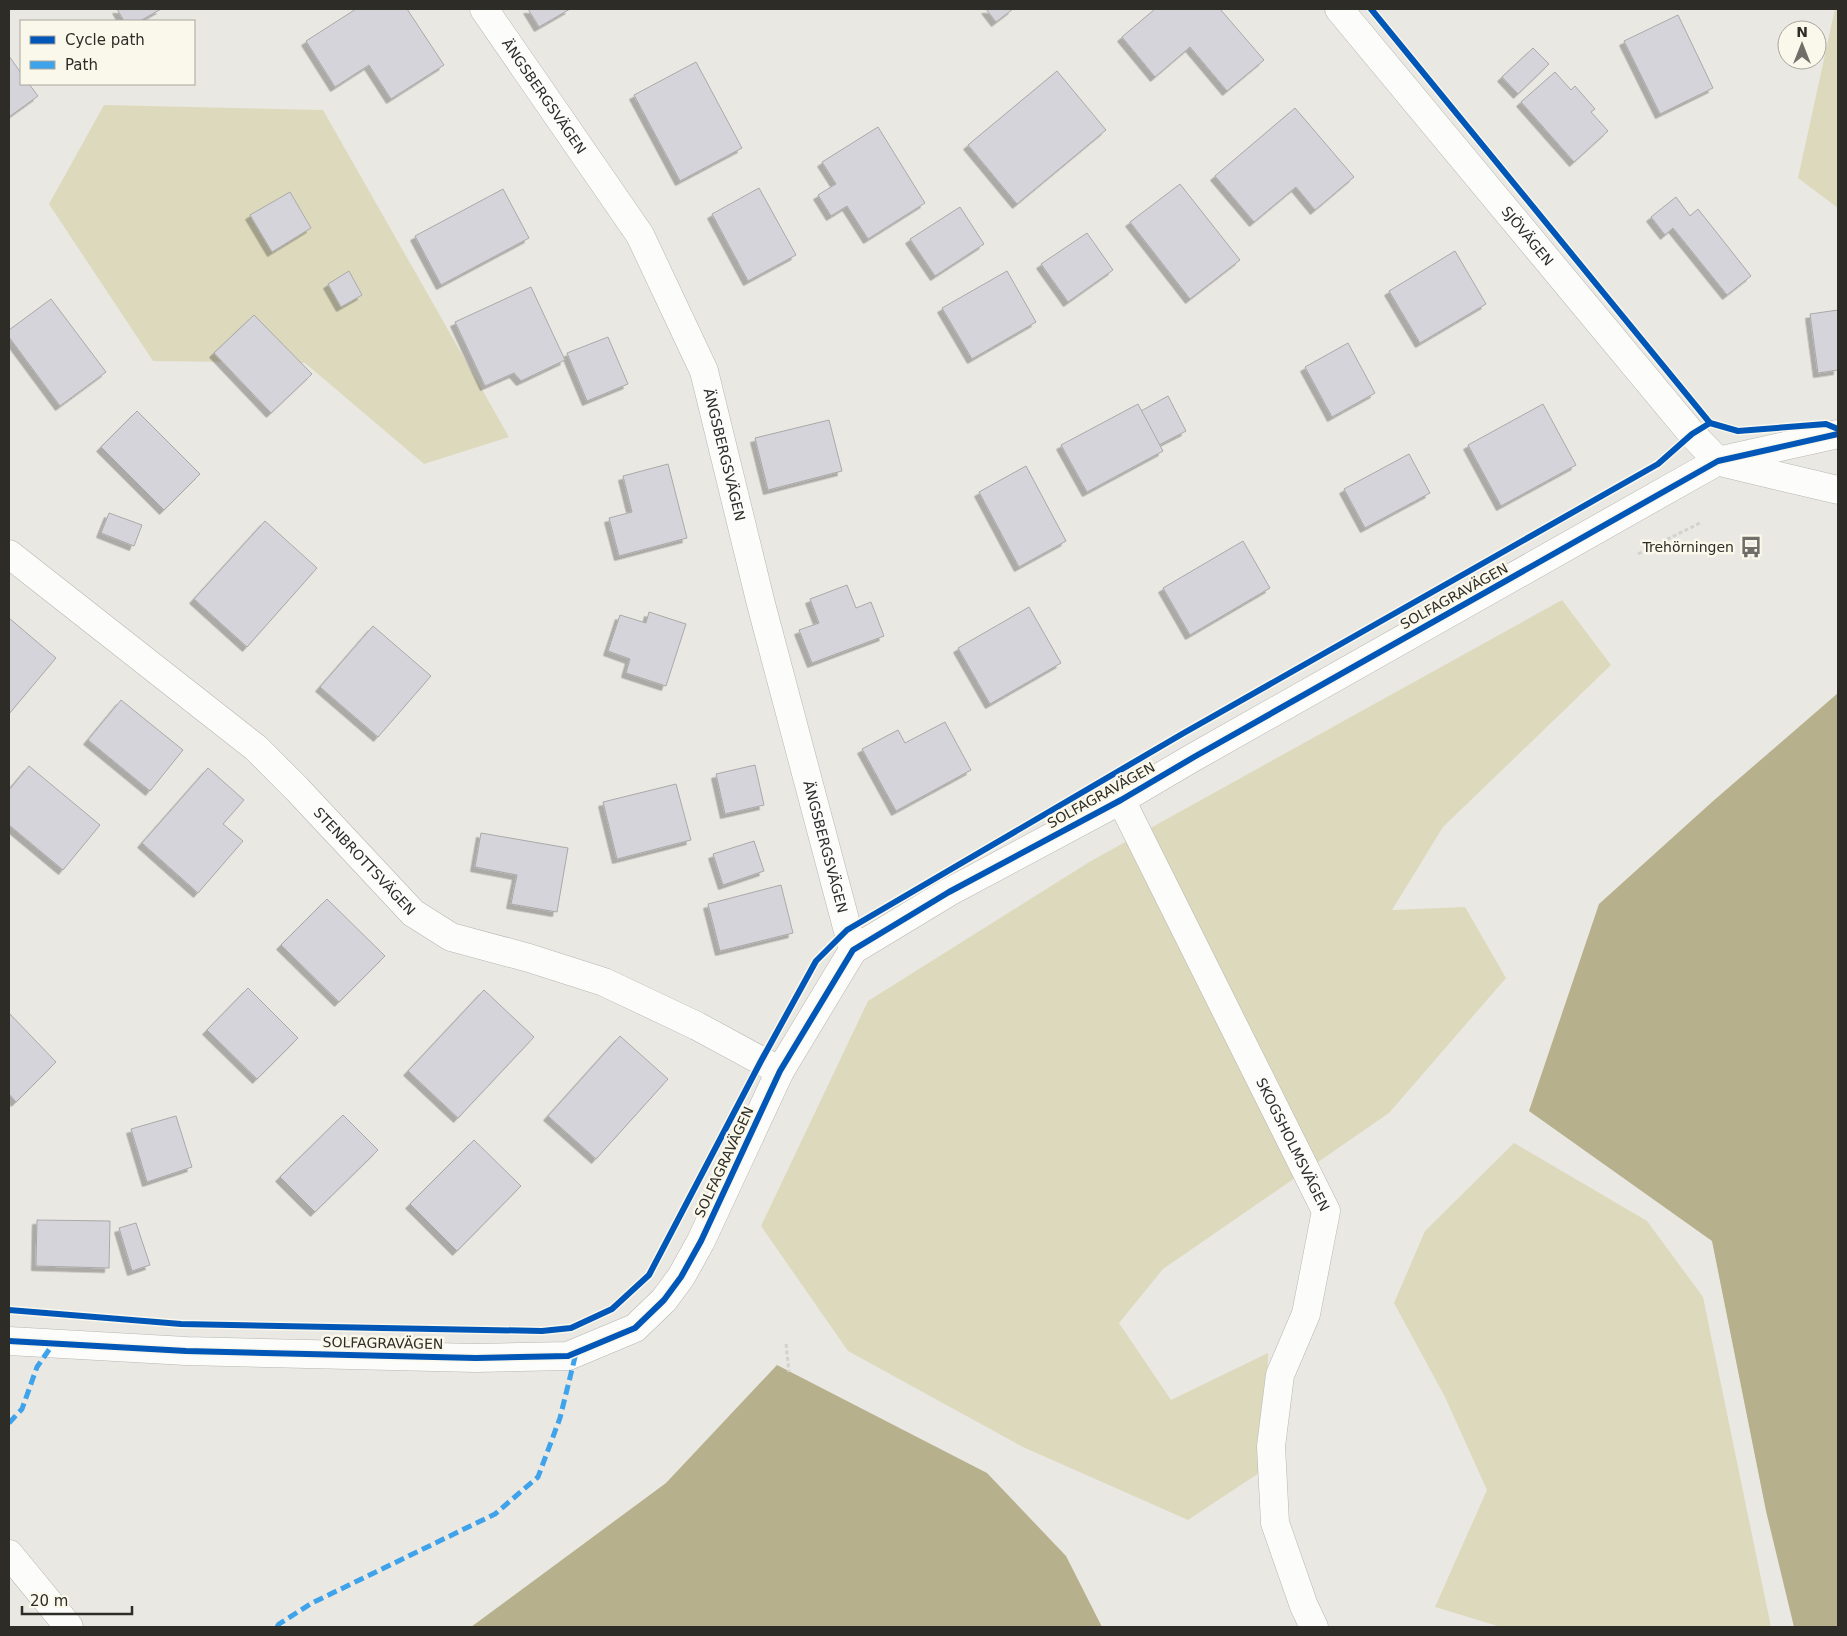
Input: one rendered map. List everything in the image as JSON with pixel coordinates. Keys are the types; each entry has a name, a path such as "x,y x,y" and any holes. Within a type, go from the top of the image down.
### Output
{"street":[{"name":"ÄNGSBERGSVÄGEN","path":"484,9 640,235 704,371 761,604 853,950"},
{"name":"SJÖVÄGEN","path":"1339,9 1685,427 1718,462"},
{"name":"SOLFAGRAVÄGEN","path":"9,1341 186,1351 476,1358 568,1356 635,1328 664,1300 681,1277 702,1241 780,1071 853,950 949,892 1121,800 1718,462 1838,434"},
{"path":"1718,462 1838,490"},
{"name":"STENBROTTSVÄGEN","path":"9,554 256,748 298,789 414,913 451,937 529,958 604,982 697,1026 780,1071"},
{"name":"SKOGSHOLMSVÄGEN","path":"1121,800 1326,1211 1306,1314 1280,1375 1271,1446 1275,1523 1304,1606 1314,1627"},
{"path":"9,1554 69,1627"}],"path":[{"path":"1638,554 1700,523"},
{"path":"786,1344 789,1372"}],"shaded area":[{"path":"1835,9 1838,9 1838,208 1798,178 1822,70 1827,70 1827,46"},
{"path":"104,105 323,110 509,437 424,464 305,363 153,361 49,204"},
{"path":"1562,600 1611,665 1443,827 1392,910 1465,907 1506,978 1389,1113 1163,1269 1119,1323 1171,1400 1268,1353 1265,1469 1188,1520 1023,1447 848,1351 761,1226 868,1001 1091,861"},
{"path":"1838,693 1838,1627 1794,1627 1766,1511 1712,1241 1529,1111 1599,904 1712,802"},
{"path":"1514,1143 1647,1221 1703,1297 1771,1627 1501,1627 1435,1607 1487,1490 1445,1397 1394,1303 1425,1231"},
{"path":"777,1365 987,1473 1066,1556 1102,1627 471,1627 666,1483"}],"building":[{"path":"117,9 161,9 142,20 123,20"},
{"path":"356,9 407,9 444,65 391,99 369,65 335,87 306,41"},
{"path":"528,9 570,9 539,27"},
{"path":"986,9 1013,9 996,22"},
{"path":"1155,9 1220,9 1264,60 1227,91 1190,47 1155,77 1122,37"},
{"path":"1678,15 1713,88 1660,114 1624,41"},
{"path":"1533,48 1549,64 1518,94 1502,77"},
{"path":"9,56 20,72 20,85 30,85 38,96 9,117"},
{"path":"696,62 742,148 680,181 634,95"},
{"path":"1057,71 1106,130 1017,204 968,145"},
{"path":"1555,72 1571,90 1575,86 1595,109 1591,112 1608,131 1574,162 1521,102"},
{"path":"1295,108 1354,177 1315,210 1296,187 1254,222 1215,176"},
{"path":"878,127 925,203 868,239 847,206 831,216 818,195 836,184 822,162"},
{"path":"1180,184 1240,260 1190,299 1130,222"},
{"path":"759,188 796,255 748,281 712,214"},
{"path":"503,189 529,238 441,285 415,236"},
{"path":"290,192 311,228 272,252 250,215"},
{"path":"1676,197 1690,216 1698,209 1751,276 1727,295 1673,228 1665,235 1651,217"},
{"path":"960,207 984,244 935,276 910,239"},
{"path":"1087,233 1113,270 1068,302 1041,264"},
{"path":"1455,251 1486,304 1420,343 1389,291"},
{"path":"349,271 362,295 341,307 328,284"},
{"path":"1007,271 1036,322 972,359 942,308"},
{"path":"531,287 565,360 521,381 514,373 485,386 455,322"},
{"path":"51,299 106,372 60,406 9,337 9,330"},
{"path":"1838,310 1838,370 1818,373 1810,314"},
{"path":"254,315 312,374 271,413 214,353"},
{"path":"608,337 628,384 587,401 567,353"},
{"path":"1348,343 1375,393 1332,417 1305,367"},
{"path":"1168,396 1186,431 1159,445 1141,411"},
{"path":"1138,404 1163,451 1087,492 1061,445"},
{"path":"1543,404 1576,465 1501,506 1468,445"},
{"path":"137,411 200,474 164,510 101,447"},
{"path":"829,420 842,471 768,490 755,438"},
{"path":"1409,454 1430,493 1365,528 1344,489"},
{"path":"668,464 687,538 619,556 609,518 632,512 623,476"},
{"path":"1026,466 1066,541 1019,567 979,492"},
{"path":"109,513 142,525 134,546 101,533"},
{"path":"265,521 317,568 247,647 194,599"},
{"path":"1243,541 1270,588 1190,635 1163,588"},
{"path":"847,585 856,608 871,602 884,636 812,663 799,630 819,623 810,599"},
{"path":"1029,607 1061,663 990,704 958,648"},
{"path":"649,612 686,624 666,686 626,673 630,659 608,651 620,615 646,623"},
{"path":"9,618 56,658 9,714"},
{"path":"373,626 431,676 378,737 320,687"},
{"path":"121,700 183,750 150,791 88,740"},
{"path":"945,722 971,770 896,811 862,749 898,730 905,743"},
{"path":"755,765 764,805 725,814 716,774"},
{"path":"29,766 100,825 63,870 9,825 9,790"},
{"path":"208,768 244,800 223,824 243,841 198,893 142,843"},
{"path":"676,784 691,840 617,859 603,802"},
{"path":"481,833 568,848 557,912 511,904 517,875 475,867"},
{"path":"754,841 764,871 723,885 713,854"},
{"path":"781,885 793,933 720,951 708,904"},
{"path":"327,899 385,956 339,1002 281,945"},
{"path":"248,988 298,1038 257,1079 207,1030"},
{"path":"484,990 534,1037 458,1118 408,1071"},
{"path":"9,1013 56,1062 16,1102 9,1094"},
{"path":"620,1036 668,1079 596,1159 548,1116"},
{"path":"343,1115 378,1150 315,1212 280,1177"},
{"path":"176,1116 192,1167 147,1182 131,1129"},
{"path":"474,1140 521,1186 457,1251 410,1204"},
{"path":"37,1220 110,1221 109,1268 36,1266"},
{"path":"136,1223 150,1265 132,1271 119,1228"}],"marked path":[{"path":"9,1423 22,1409 37,1367 53,1344"},
{"path":"277,1627 312,1603 495,1514 538,1477 560,1418 576,1353"}],"cycle path":[{"path":"1371,9 1710,423 1738,431 1826,424 1838,429"},
{"path":"9,1310 181,1324 542,1331 571,1328 612,1309 649,1275 761,1061 816,961 847,930 1182,734 1658,464 1692,434 1710,423"},
{"path":"9,1341 186,1351 476,1358 568,1356 635,1328 664,1300 681,1277 701,1241 780,1071 853,950 949,892 1121,800 1718,461 1838,434"}],"place":[{"name":"Trehörningen","path":"1751,547"}]}
